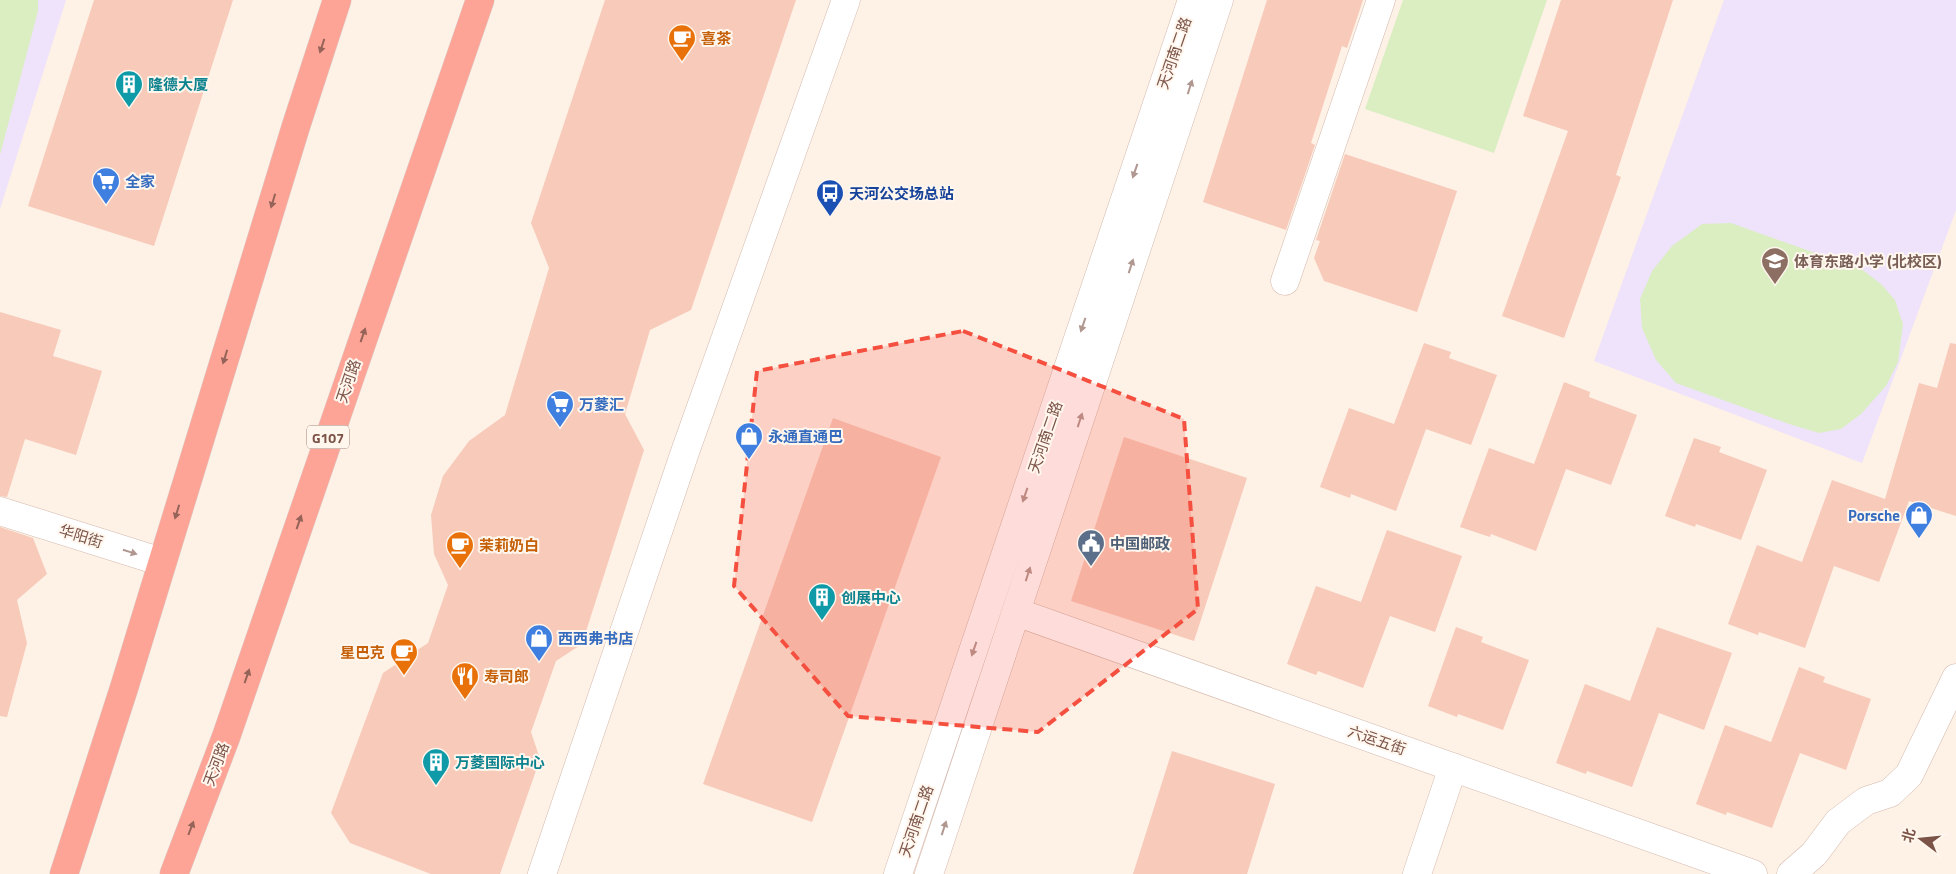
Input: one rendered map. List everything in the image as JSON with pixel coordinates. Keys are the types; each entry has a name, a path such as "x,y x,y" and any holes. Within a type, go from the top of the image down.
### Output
{"highway":[{"path":"64,874 124,688 337,0"},
{"name":"天河路","path":"174,874 226,737 480,0"}],"street":[{"path":"542,874 685,452 846,0"},
{"name":"天河南二路","path":"898,874 1192,0"},
{"name":"天河南二路","path":"928,874 1219,0"},
{"path":"1285,281 1381,0"},
{"name":"华阳街","path":"0,511 162,562"},
{"name":"六运五街","path":"1016,612 1743,872"},
{"path":"1791,874 1814,854 1838,822 1866,801 1890,792 1910,775 1956,678"},
{"path":"1417,874 1453,767"}],"highlighted area":[{"path":"963,331 1184,419 1198,609 1038,732 848,716 734,586 757,371"}],"shaded area":[{"path":"0,0 66,0 0,209"},
{"name":"体育东路小学 (北校区)","path":"1724,0 1956,0 1956,210 1862,463 1594,361"}],"green space":[{"path":"0,0 38,0 38,11 0,155"},
{"path":"1403,0 1547,0 1494,153 1365,109"},
{"path":"1731,223 1863,270 1882,285 1895,300 1903,324 1898,362 1886,386 1861,414 1841,429 1819,433 1676,383 1656,360 1642,328 1640,299 1652,271 1672,246 1702,224"}],"building":[{"name":"隆德大厦","path":"94,0 233,0 154,246 28,206"},
{"name":"万菱汇","path":"605,0 796,0 691,310 650,330 625,414 644,450 582,644 556,661 531,732 540,759 500,874 431,874 350,843 331,813 383,673 428,643 448,585 434,554 431,515 443,476 469,441 505,415 549,268 531,223"},
{"path":"1267,0 1363,0 1347,48 1342,46 1311,143 1315,145 1286,230 1203,202"},
{"path":"1561,0 1673,0 1616,175 1621,177 1564,338 1502,316 1568,131 1523,116"},
{"path":"1345,154 1457,191 1417,312 1324,281 1314,258 1320,241 1316,240"},
{"path":"0,312 61,330 53,356 102,371 76,455 25,439 7,497 0,496"},
{"path":"1424,343 1451,352 1449,358 1497,375 1471,445 1426,429 1396,511 1351,494 1350,498 1320,487 1349,408 1394,424"},
{"path":"1950,343 1956,344 1956,516 1909,501 1879,582 1834,566 1805,648 1759,632 1758,635 1728,624 1757,545 1802,562 1832,480 1885,499 1919,383 1937,388"},
{"path":"1564,382 1590,392 1589,397 1637,415 1611,485 1566,469 1536,551 1491,534 1490,537 1460,527 1489,448 1534,464"},
{"name":"创展中心","path":"833,418 941,457 812,822 703,784"},
{"path":"1124,437 1247,478 1194,641 1071,601"},
{"path":"1694,438 1721,447 1719,452 1767,470 1741,540 1696,524 1695,527 1665,516"},
{"path":"0,527 33,538 47,574 17,600 27,643 7,717 0,716"},
{"path":"1387,530 1462,556 1435,632 1390,616 1363,688 1318,671 1316,675 1287,664 1316,586 1361,602"},
{"path":"1456,627 1483,637 1481,642 1529,660 1503,730 1458,714 1457,717 1428,706"},
{"path":"1657,627 1732,653 1704,730 1659,713 1632,787 1587,771 1586,774 1556,763 1585,684 1630,701"},
{"path":"1799,667 1825,677 1823,682 1871,699 1846,770 1800,753 1772,828 1727,812 1726,815 1696,804 1725,725 1771,742"},
{"path":"1172,751 1275,784 1247,874 1133,874"}],"place":[{"name":"喜茶","path":"682,62"},
{"name":"隆德大厦","path":"129,108"},
{"name":"全家","path":"106,205"},
{"name":"天河公交场总站","path":"830,217"},
{"name":"体育东路小学 (北校区)","path":"1775,285"},
{"name":"万菱汇","path":"560,428"},
{"name":"永通直通巴","path":"749,460"},
{"name":"Porsche","path":"1919,539"},
{"name":"中国邮政","path":"1091,567"},
{"name":"茉莉奶白","path":"460,569"},
{"name":"创展中心","path":"822,621"},
{"name":"西西弗书店","path":"539,662"},
{"name":"星巴克","path":"404,676"},
{"name":"寿司郎","path":"465,700"},
{"name":"万菱国际中心","path":"436,786"}]}
